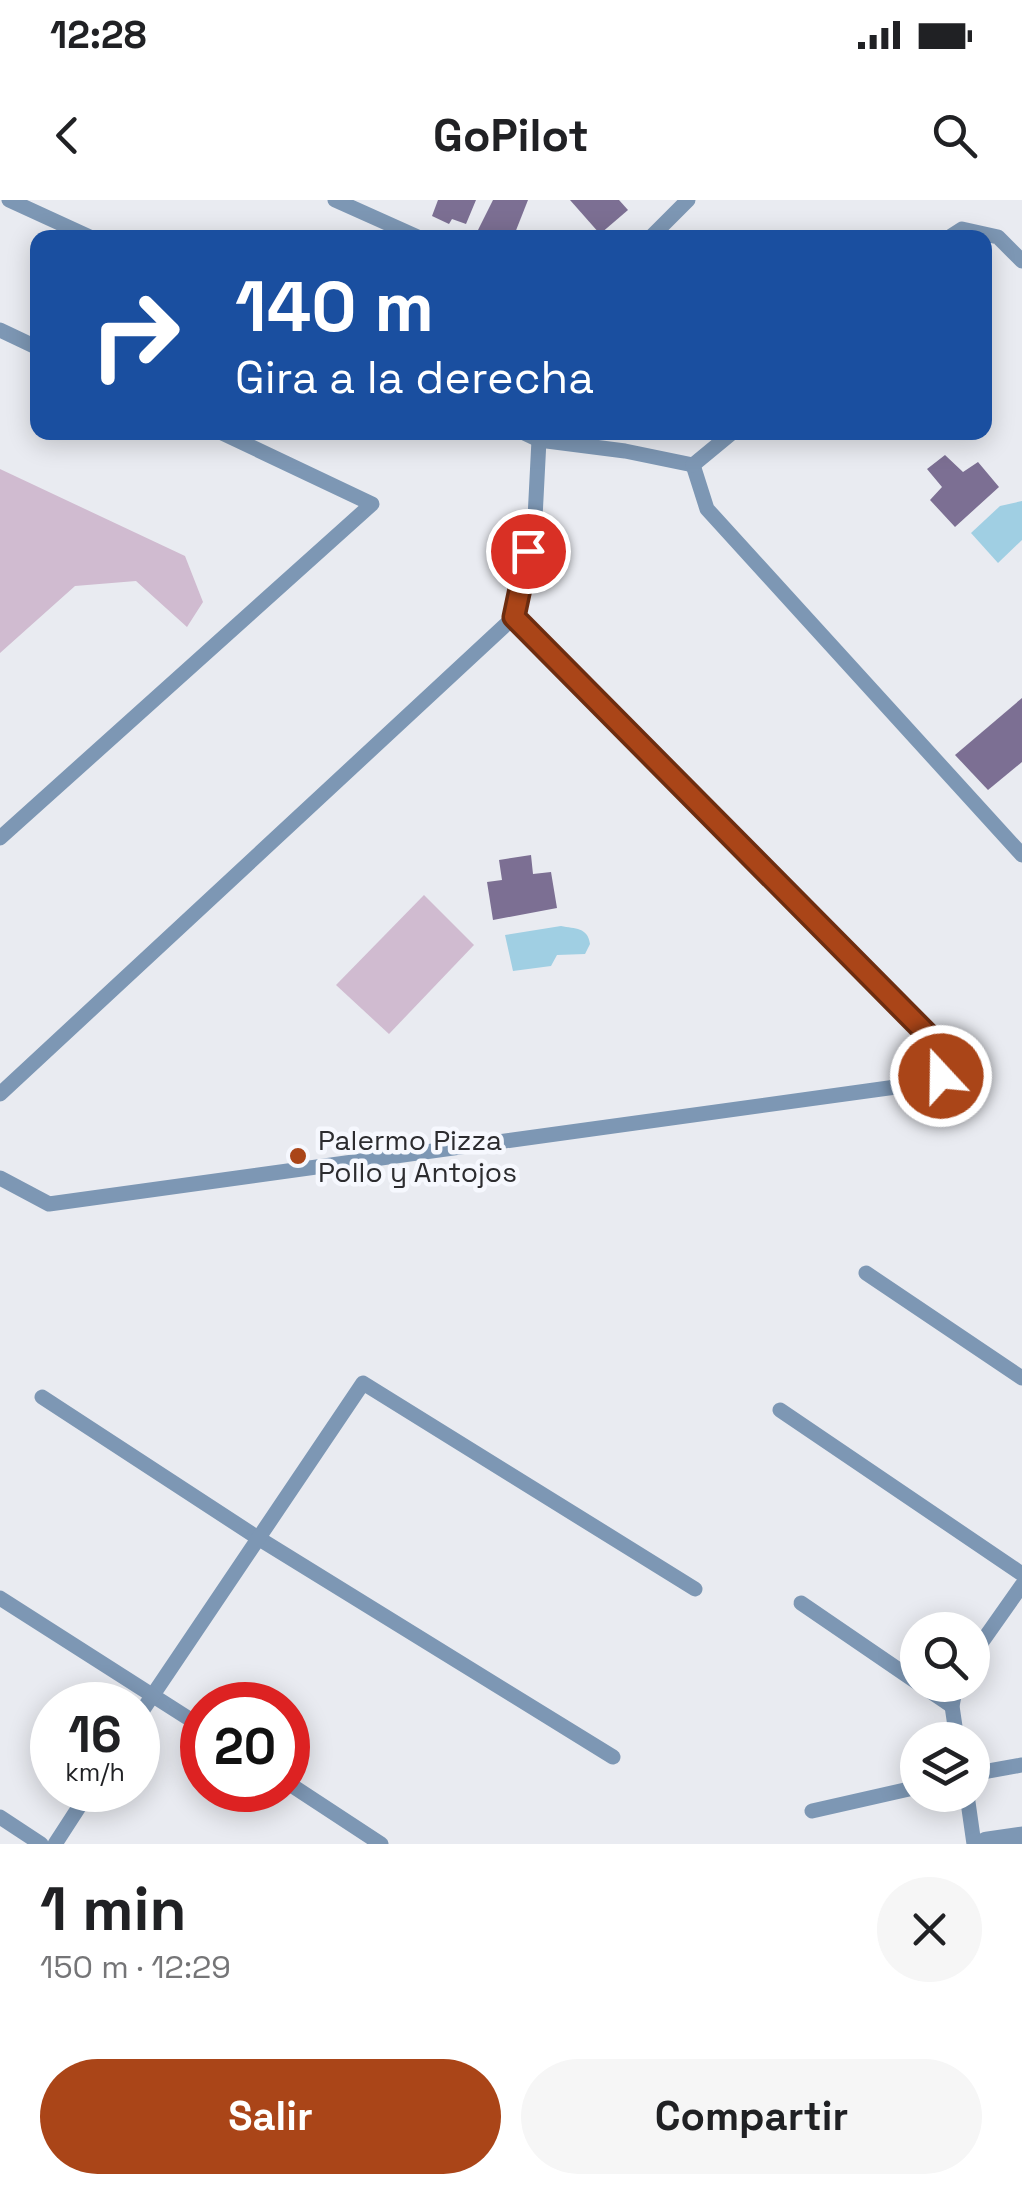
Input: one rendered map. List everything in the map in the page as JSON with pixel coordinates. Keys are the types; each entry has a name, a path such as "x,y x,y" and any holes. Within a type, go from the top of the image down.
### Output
{"street":[{"path":"986,1844 1022,1839"}],"lane":[{"path":"9,200 75,230"},
{"path":"335,200 402,230"},
{"path":"658,230 688,200"},
{"path":"992,236 1022,261"},
{"path":"0,330 30,344"},
{"path":"0,838 372,504 237,440"},
{"path":"0,1094 514,617 535,518 540,440 625,450 693,465"},
{"path":"693,465 723,440"},
{"path":"693,465 707,509 1022,855"},
{"path":"0,1178 49,1204 903,1086 941,1076 934,1041 514,617"},
{"path":"866,1273 1022,1378"},
{"path":"160,1683 363,1384 695,1589"},
{"path":"42,1397 258,1538 613,1757"},
{"path":"780,1410 1022,1574"},
{"path":"990,1630 1022,1585"},
{"path":"0,1598 132,1682"},
{"path":"801,1603 900,1671"},
{"path":"946,1702 952,1706"},
{"path":"953,1702 954,1722"},
{"path":"990,1771 1022,1765"},
{"path":"812,1811 900,1791"},
{"path":"310,1797 382,1844"},
{"path":"55,1844 76,1812"},
{"path":"969,1812 974,1844"},
{"path":"0,1817 40,1844"}],"shaded area":[{"path":"0,469 185,556 203,602 187,627 136,581 75,586 0,653"},
{"path":"424,895 474,945 389,1034 336,985"}],"water":[{"path":"1022,501 1022,540 998,563 971,533 1000,506"},
{"path":"561,926 587,934 590,944 585,954 557,955 551,966 513,971 505,935"}],"building":[{"path":"438,200 476,200 466,224 452,219 449,224 432,216"},
{"path":"493,200 528,200 516,230 478,230"},
{"path":"570,200 619,200 628,210 605,230 596,230"},
{"path":"945,455 963,472 978,462 999,487 955,527 930,500 942,487 927,469"},
{"path":"1022,698 1022,762 988,790 955,755"},
{"path":"531,855 533,874 551,872 557,908 493,920 487,882 502,880 499,860"}],"place":[{"name":"Palermo Pizza Pollo y Antojos","path":"298,1156"}],"route":[{"path":"528,551 514,617 934,1041 941,1076"}]}
